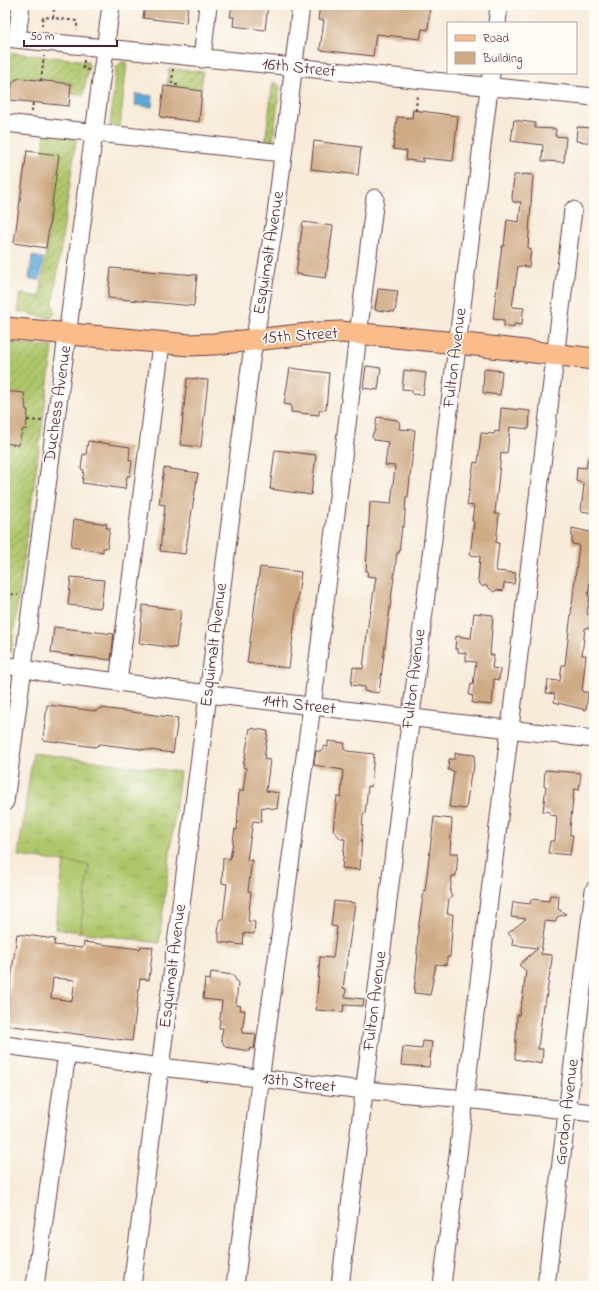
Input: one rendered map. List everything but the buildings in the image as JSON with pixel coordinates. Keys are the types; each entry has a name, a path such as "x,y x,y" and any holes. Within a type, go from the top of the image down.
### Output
{"main road":[{"name":"15th Street","path":"5,328 162,344 214,344 319,333 358,333 594,359"}],"street":[{"path":"11,38 21,5"},
{"name":"Duchess Avenue","path":"5,802 68,334 110,5"},
{"path":"202,59 208,5"},
{"name":"Esquimalt Avenue","path":"132,1286 254,339 276,214 301,5"},
{"path":"497,22 499,5"},
{"name":"16th Street","path":"11,38 294,68 490,80 594,97"},
{"name":"Fulton Avenue","path":"340,1286 490,80"},
{"path":"5,123 283,153"},
{"path":"235,1286 261,1078 312,706 375,198"},
{"path":"442,1286 573,210"},
{"path":"118,682 162,344"},
{"name":"14th Street","path":"5,665 208,694 410,718 511,728 594,739"},
{"name":"Gordon Avenue","path":"546,1286 594,890"},
{"name":"13th Street","path":"5,1045 160,1067 364,1090 594,1113"},
{"path":"35,1286 66,1053"}],"path":[{"path":"53,18 54,9"},
{"path":"42,26 43,18 53,18 77,21 77,30"},
{"path":"41,81 44,54"},
{"path":"84,58 82,69 92,70"},
{"path":"173,66 172,84 178,85 178,88"},
{"path":"416,111 417,92"},
{"path":"27,420 46,422"},
{"path":"5,593 21,596"}],"green space":[{"path":"5,52 88,61 89,66 83,96 71,94 72,83 19,77 12,81 10,90 5,89"},
{"path":"122,62 127,62 120,127 110,126 116,67"},
{"path":"169,68 203,72 201,89 167,86"},
{"path":"273,81 280,86 272,147 265,143"},
{"path":"45,132 77,134 53,303 55,313 51,318 18,311 21,294 40,297 59,155 43,153"},
{"path":"5,342 53,347 11,652 5,651"},
{"path":"33,753 180,772 159,943 80,932 89,865 18,856"},
{"path":"64,862 89,865 80,932 55,929"}],"water":[{"path":"136,94 153,96 152,107 135,105"},
{"path":"32,256 43,258 40,280 29,279"}]}
